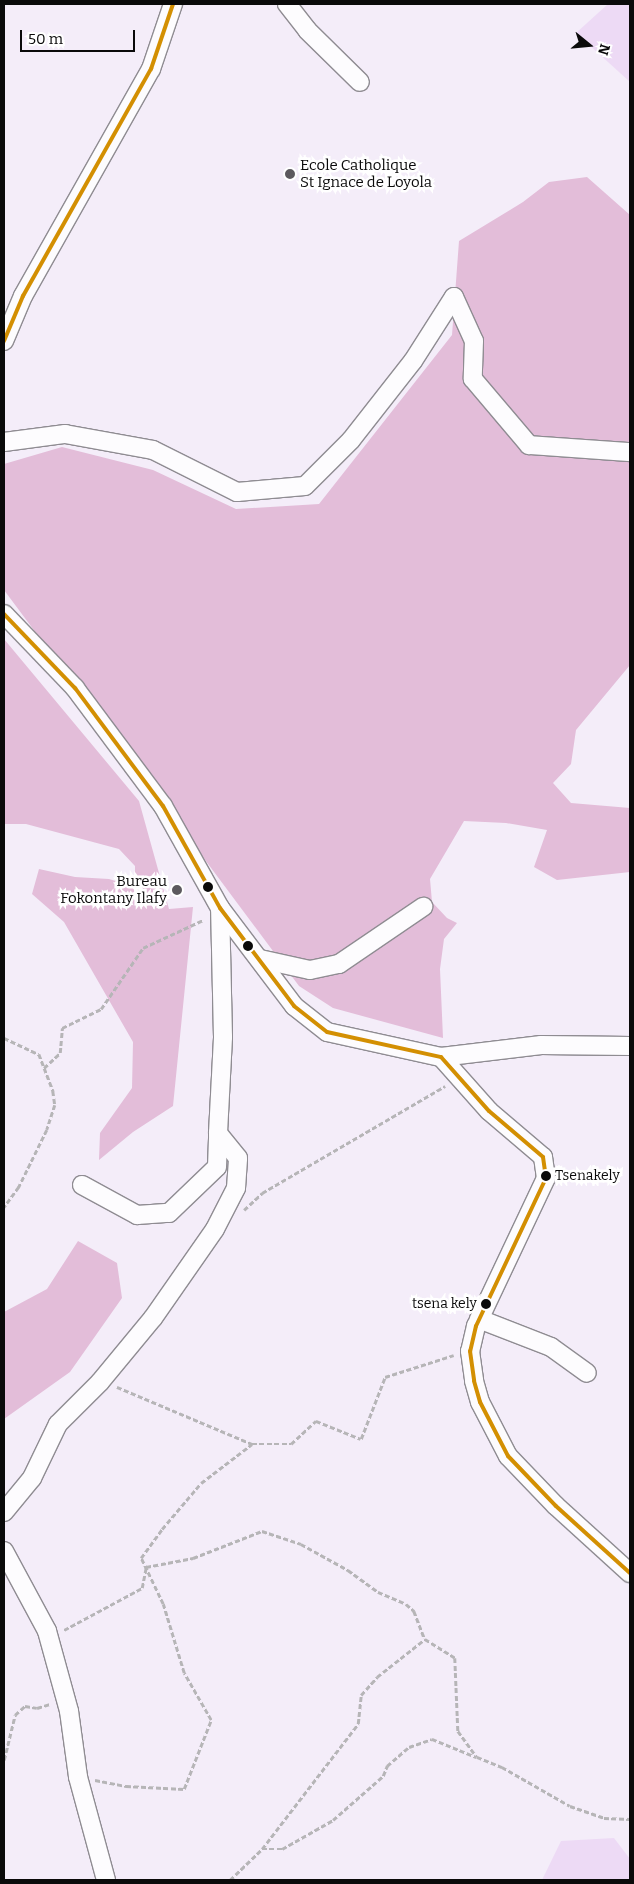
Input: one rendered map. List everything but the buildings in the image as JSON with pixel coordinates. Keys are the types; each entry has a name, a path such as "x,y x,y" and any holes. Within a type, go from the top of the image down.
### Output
{"street":[{"path":"4,340 23,296 152,69 173,4"},
{"path":"287,4 307,30 360,82"},
{"path":"4,442 65,434 153,450 237,492 304,486 351,440 413,361 454,297 474,341 473,379 528,445 630,452"},
{"path":"4,614 75,688 163,806 220,908 294,1006 327,1032 440,1057 541,1045 630,1046"},
{"path":"260,960 310,970 339,964 423,907"},
{"path":"82,1185 137,1215 168,1213 217,1167 223,1037 220,908"},
{"path":"440,1057 489,1111 543,1157 546,1178 479,1319 470,1351 480,1402 508,1456 556,1506 630,1573"},
{"path":"4,1512 32,1478 58,1424 100,1382 153,1318 215,1229 236,1188 238,1158 218,1133"},
{"path":"479,1319 551,1347 587,1373"},
{"path":"4,1551 49,1639 66,1699 78,1777 106,1880"}],"path":[{"path":"44,1068 60,1053 62,1028 101,1010 143,948 205,919 220,908"},
{"path":"4,1038 39,1054 53,1091 54,1105 47,1130 18,1187 4,1208"},
{"path":"242,1212 262,1193 459,1078"},
{"path":"100,1382 252,1444 291,1444 316,1421 361,1439 384,1376 434,1359 470,1351"},
{"path":"78,1777 126,1786 184,1789 200,1756 210,1720 184,1674 163,1604 141,1558 201,1483 252,1444"},
{"path":"146,1566 193,1558 262,1530 301,1544 348,1570 378,1592 406,1604 414,1611 426,1638 455,1658 458,1731 477,1757"},
{"path":"49,1639 142,1588 146,1566"},
{"path":"230,1880 262,1849 358,1724 361,1695 377,1677 426,1638"},
{"path":"4,1760 15,1715 25,1706 37,1708 66,1699"},
{"path":"262,1849 282,1849 333,1820 384,1776 387,1766 409,1747 432,1739 502,1767 570,1806 604,1818 630,1819"}],"shaded area":[{"path":"608,4 630,4 630,82 576,33"},
{"path":"587,177 630,215 630,665 576,730 571,764 553,783 571,803 630,808 630,872 557,880 534,867 547,830 506,823 464,821 430,879 432,902 447,918 457,923 444,939 440,969 443,1038 333,1008 299,986 4,590 4,464 62,447 153,470 236,509 319,504 452,335 459,241 523,202 549,182"},
{"path":"4,639 139,801 169,909 193,907 173,1106 133,1132 99,1160 100,1133 132,1088 133,1042 64,922 32,894 39,869 75,877 109,879 135,887 135,866 119,849 26,824 4,824"},
{"path":"78,1241 117,1263 122,1298 70,1372 4,1419 4,1312 47,1289"},
{"path":"614,1838 630,1859 630,1880 542,1880 561,1841"}],"transit line":[{"path":"4,341 23,296 151,69 173,4"},
{"path":"4,614 75,688 163,806 220,908 294,1006 327,1032 441,1057 489,1111 543,1157 546,1178 476,1326 470,1351 474,1381 480,1402 508,1456 556,1506 630,1573"}],"place":[{"name":"Ecole Catholique St Ignace de Loyola","path":"290,174"},
{"name":"Bureau Fokontany Ilafy","path":"177,890"},
{"name":"Tsenakely","path":"546,1176"},
{"name":"tsena kely","path":"486,1304"}]}
